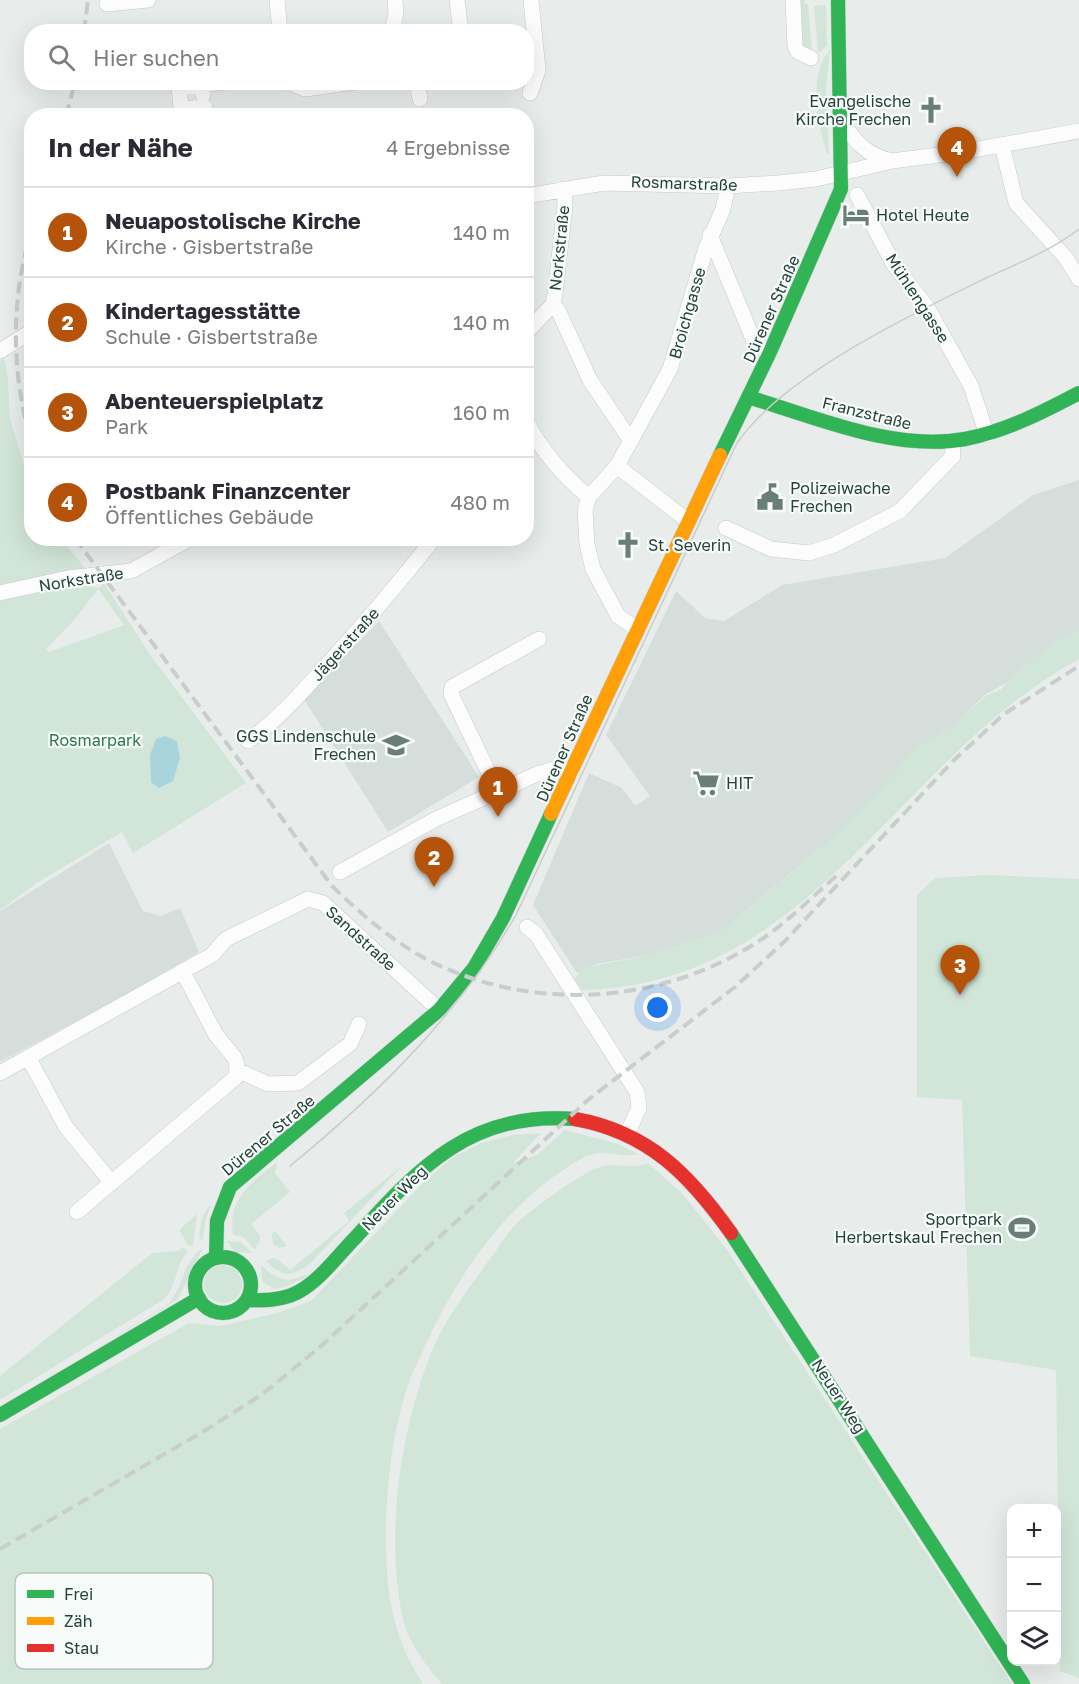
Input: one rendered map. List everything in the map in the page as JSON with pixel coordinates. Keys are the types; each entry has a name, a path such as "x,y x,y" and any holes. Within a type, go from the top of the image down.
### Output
{"main road":[{"name":"Dürener Straße","path":"216,1258 215,1222 230,1187 439,1010 474,968 503,918 637,629 770,352 835,207 841,189 842,173 838,0"},
{"name":"Franzstraße","path":"748,397 909,443 952,442 987,435 1036,416 1079,393"},
{"name":"Neuer Weg","path":"247,1300 265,1302 283,1299 301,1291 414,1175 440,1154 492,1127 517,1119 545,1117 590,1122 627,1134 650,1147 685,1176 720,1218 850,1413 1023,1684"},
{"path":"216,1258 234,1259 247,1270 252,1285 247,1300 241,1307 222,1313 205,1306 199,1298 195,1282 198,1274 209,1261 216,1258"},
{"path":"0,1415 199,1298"}],"street":[{"path":"107,4 148,0"},
{"path":"276,0 279,24"},
{"path":"394,24 395,0"},
{"path":"458,0 460,24"},
{"path":"531,0 533,24"},
{"path":"793,0 795,46 798,52 811,58"},
{"path":"534,30 538,70 534,82"},
{"path":"179,90 181,108"},
{"path":"203,90 206,108"},
{"path":"418,90 420,99"},
{"path":"841,121 864,149 878,158 892,161"},
{"name":"Rosmarstraße","path":"534,195 624,182 728,186 778,183 842,173 892,161 1079,131"},
{"path":"1002,145 1016,203 1066,258 1079,279"},
{"name":"Broichgasse","path":"589,497 617,466 678,348 710,235 723,209 728,186"},
{"name":"Norkstraße","path":"534,324 553,304 561,246 564,189"},
{"name":"Mühlengasse","path":"858,195 894,265 927,307 966,376 982,414 987,435"},
{"path":"710,235 753,339 759,347 770,352"},
{"path":"553,304 559,312 590,380 631,441"},
{"path":"0,351 24,336"},
{"path":"534,436 565,475 589,497 585,523 593,569 618,616 637,629"},
{"path":"726,528 771,549 809,553 834,545 900,511 953,456 952,442"},
{"path":"617,466 688,521"},
{"name":"Norkstraße","path":"0,593 68,578 131,571 176,546"},
{"name":"Jägerstraße","path":"248,741 266,728 296,699 375,611 428,546"},
{"path":"498,792 451,694 452,687 539,639"},
{"path":"340,872 436,819 548,770 566,769 572,772"},
{"name":"Sandstraße","path":"0,1073 213,955 226,939 276,913 313,899 322,903 439,1010"},
{"path":"527,927 536,933 638,1092 639,1108 627,1134"},
{"path":"77,1212 236,1077 234,1057 216,1035 183,972"},
{"path":"237,1070 268,1084 298,1083 350,1044 359,1023"},
{"path":"28,1057 66,1127 112,1183"}],"shaded area":[{"path":"1079,480 1079,644 986,694 876,802 720,932 649,955 596,964 577,973 533,905 589,773 622,788 635,806 650,796 606,735 676,591 705,618 724,621 782,585 945,558 1033,495"},
{"name":"GGS Lindenschule Frechen","path":"379,621 479,777 388,832 304,699"},
{"path":"109,843 143,911 161,916 180,908 199,952 129,993 0,1062 0,911"}],"green space":[{"path":"799,0 804,0 805,4 808,4 812,52 801,46"},
{"path":"826,5 827,45 820,52 818,51 814,6"},
{"path":"830,50 826,88 829,154 827,154 816,100 819,73"},
{"path":"4,358 8,378 10,419 24,464 24,546 67,546 87,571 0,590 0,361"},
{"name":"Rosmarpark","path":"87,579 90,587 99,588 104,583 151,656 246,783 133,853 122,832 40,881 0,910 0,598","holes":["98,589 124,625 49,652 46,649 75,619"]},
{"path":"1079,630 1079,659 1015,701 957,751 849,859 793,909 732,950 662,978 582,990 574,979 583,968 649,955 720,932 819,850 865,806 919,746 955,724 987,695 1000,690 1022,668 1052,644"},
{"name":"Sportpark Herbertskaul Frechen","path":"988,875 1079,879 1079,1678 1060,1671 1061,1504 1058,1504 1056,1370 970,1356 962,1100 917,1097 917,895 935,878"},
{"path":"565,1130 618,1144 638,1154 597,1153 581,1159 531,1195 509,1216 489,1239 454,1290 439,1316 407,1388 393,1445 387,1498 387,1574 397,1630 412,1666 423,1684 0,1684 0,1429 189,1323 221,1326 277,1313 311,1301 425,1181 452,1158 481,1143 513,1135 541,1133 513,1163 537,1155"},
{"path":"422,1156 304,1278 285,1287 274,1289 262,1281 261,1265 283,1279 294,1279 308,1273"},
{"path":"277,1162 275,1173 290,1192 251,1224 261,1237 255,1250 243,1237 233,1235 234,1211 243,1193"},
{"path":"648,1163 682,1193 725,1247 1012,1684 442,1684 425,1663 410,1639 404,1623 395,1557 398,1485 404,1449 411,1414 432,1351 457,1306 517,1223 557,1192 591,1171 612,1165 636,1166"},
{"path":"403,1165 311,1263 298,1271 287,1274 272,1267 266,1261 273,1258 279,1260 290,1270 349,1221 344,1213"},
{"path":"211,1205 205,1222 203,1242 199,1237 201,1223 205,1211"},
{"path":"197,1214 193,1246 188,1245 179,1230"},
{"path":"275,1231 287,1246 279,1248 273,1244 272,1234"},
{"path":"227,1241 241,1242 252,1253 235,1252"},
{"path":"182,1247 188,1251 180,1263 172,1288 164,1299 0,1400 0,1376 152,1253 179,1251"},
{"path":"203,1248 178,1299 39,1385 168,1304 190,1261"},
{"path":"223,1265 236,1271 242,1284 236,1297 223,1303 210,1297 204,1284 210,1271"}],"water":[{"path":"165,736 177,741 180,758 173,781 159,788 151,782 150,755 156,739"}],"tram line":[{"path":"290,1166 323,1139 415,1051 443,1019 494,951 516,915 737,443 758,418 785,394 851,348 922,309 1046,250 1079,229"}],"railway":[{"path":"85,24 88,0"},
{"path":"68,108 73,90"},
{"path":"24,260 17,309 16,337 17,364 24,413"},
{"path":"81,546 332,886 378,927 430,961 471,978 513,989 557,994 600,994 644,988 686,976 727,959 765,937 841,872"},
{"path":"0,1549 206,1430 264,1393 319,1348 589,1099 735,987 784,942 953,761 1004,714 1079,666"}],"traffic: fast":[{"path":"720,455 770,352 841,189 838,0"},
{"path":"748,397 828,423 883,437 938,442 980,436 1010,426 1079,393"},
{"path":"216,1258 217,1221 230,1187 439,1010 474,968 503,918 551,814"},
{"path":"247,1300 281,1298 308,1286 330,1266 403,1187 451,1148 477,1134 506,1124 539,1119 575,1119"},
{"path":"731,1233 1023,1684"},
{"path":"223,1257 234,1259 243,1265 249,1274 251,1285 249,1296 243,1305 234,1311 223,1313 212,1311 203,1305 197,1296 195,1285 197,1274 203,1265 212,1259 223,1257"},
{"path":"0,1415 199,1298"}],"traffic: slow":[{"path":"551,814 720,455"}],"traffic: jam":[{"path":"575,1119 601,1125 624,1134 665,1159 699,1192 731,1233"}],"place":[{"name":"Evangelische Kirche Frechen","path":"931,110"},
{"name":"Postbank Finanzcenter","path":"957,177"},
{"name":"Hotel Heute","path":"856,215"},
{"name":"Polizeiwache Frechen","path":"770,497"},
{"name":"St. Severin","path":"628,545"},
{"name":"GGS Lindenschule Frechen","path":"396,745"},
{"name":"HIT","path":"706,783"},
{"name":"Neuapostolische Kirche","path":"498,817"},
{"name":"Kindertagesstätte","path":"434,887"},
{"name":"Abenteuerspielplatz","path":"960,995"},
{"name":"Sportpark Herbertskaul Frechen","path":"1022,1228"}]}
